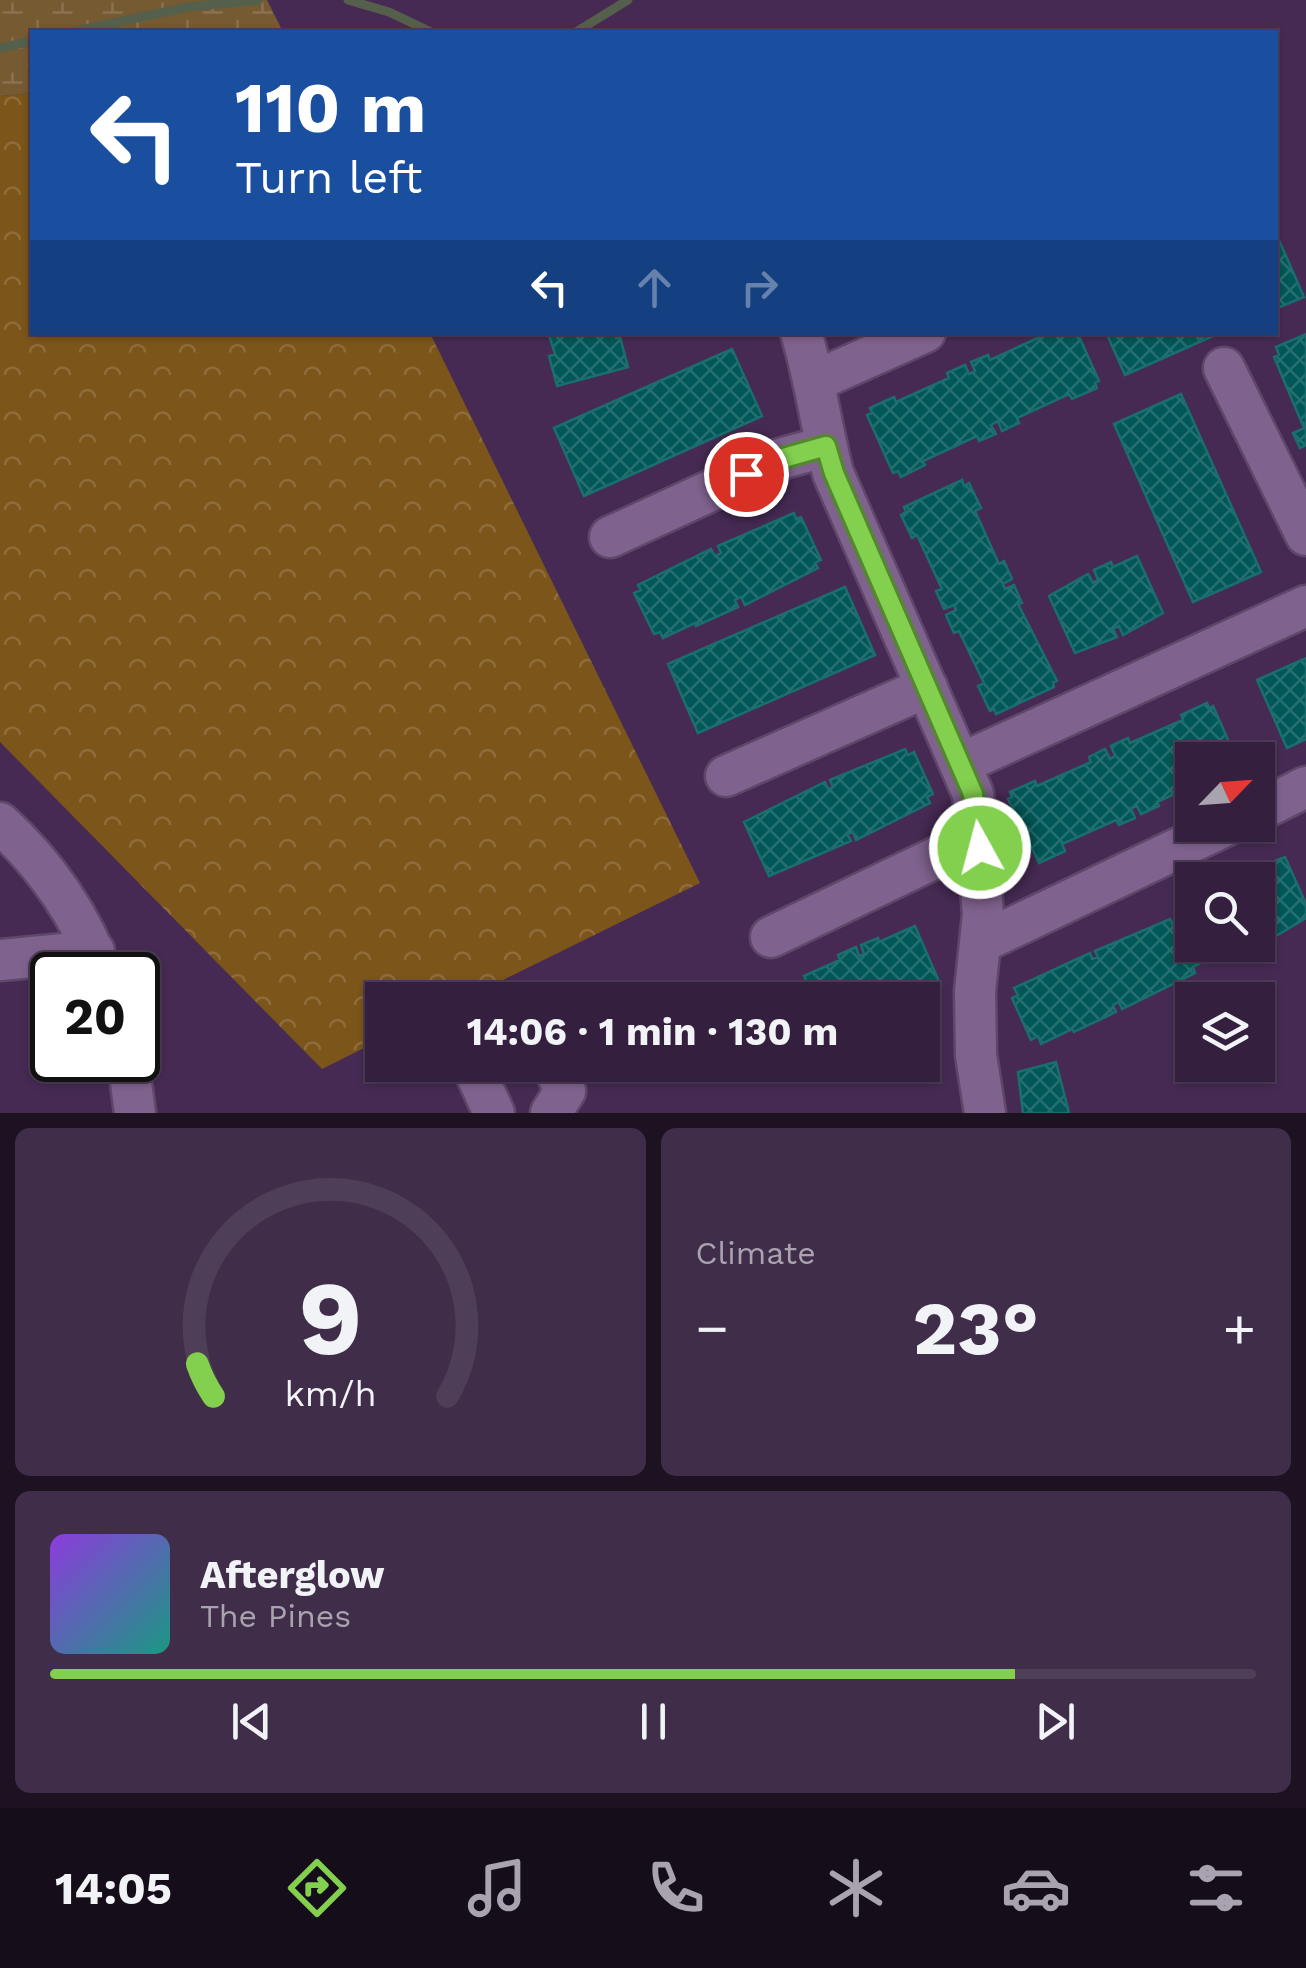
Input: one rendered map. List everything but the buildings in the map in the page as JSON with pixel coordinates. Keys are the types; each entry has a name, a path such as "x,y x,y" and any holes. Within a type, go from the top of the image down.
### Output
{"lane":[{"path":"801,335 834,473 973,794 983,914 975,992 976,1055 985,1113"},
{"path":"815,381 919,335"},
{"path":"1224,368 1306,535"},
{"path":"610,537 780,459 826,446"},
{"path":"960,764 1306,606"},
{"path":"726,776 927,686"},
{"path":"1275,802 1306,788"},
{"path":"0,823 54,882 92,952"},
{"path":"771,937 979,836"},
{"path":"980,943 1191,842"},
{"path":"0,960 30,961"},
{"path":"131,1082 135,1113"},
{"path":"480,1082 494,1113"},
{"path":"551,1113 565,1091 561,1082"}],"green space":[{"path":"0,0 267,0 282,30 30,30 30,93 0,96"},
{"path":"30,93 30,335 431,335 700,883 499,982 365,982 365,1048 322,1069 0,742 0,96"}],"waterway":[{"path":"80,30 188,7 258,0"},
{"path":"348,0 389,12 427,30"},
{"path":"579,30 628,0"},
{"path":"0,48 30,41"}],"route":[{"path":"746,474 826,446 834,473 973,794 980,848"}]}
